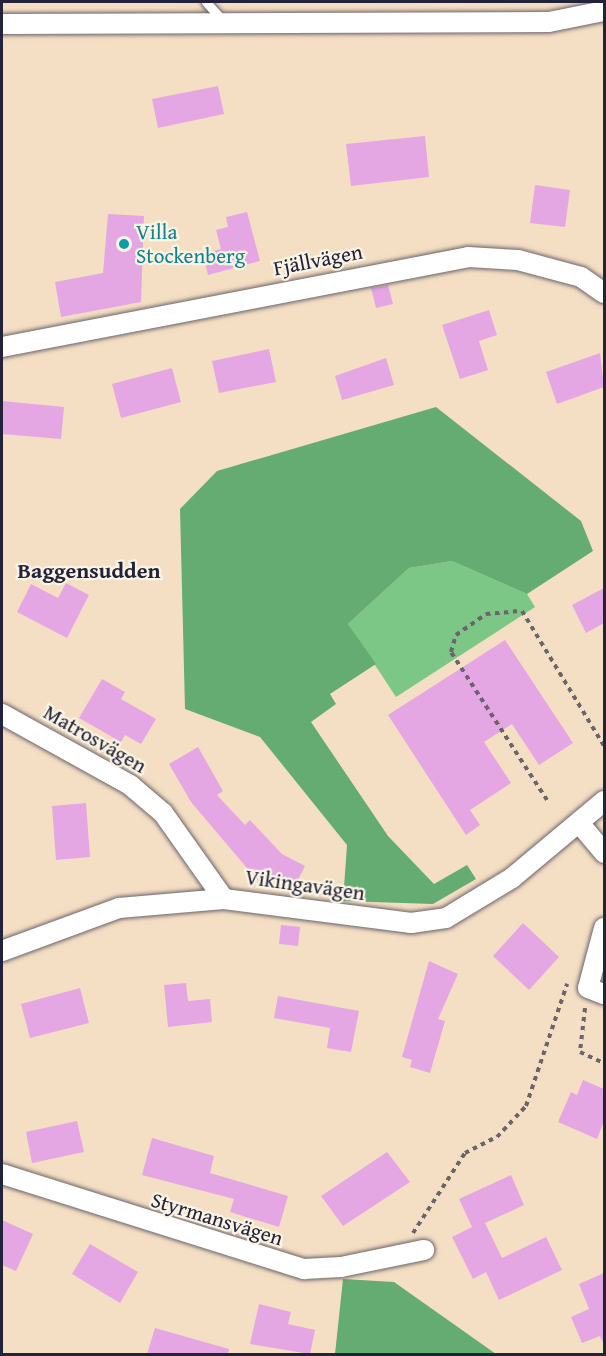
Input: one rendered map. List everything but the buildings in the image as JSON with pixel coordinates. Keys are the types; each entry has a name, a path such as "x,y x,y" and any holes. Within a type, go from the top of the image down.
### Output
{"street":[{"path":"2,24 227,26 549,22 604,11"},
{"name":"Fjällvägen","path":"2,347 468,256 518,260 581,277 604,293"},
{"name":"Matrosvägen","path":"2,714 130,784 163,813 224,899"},
{"name":"Vikingavägen","path":"2,951 119,908 224,899 411,924 446,918 477,903 580,824 604,801"},
{"path":"580,824 604,853"},
{"path":"596,991 604,928"},
{"name":"Styrmansvägen","path":"2,1174 304,1269 341,1267 424,1250"}],"lane":[{"path":"206,2 227,26"}],"path":[{"path":"548,800 451,651 456,635 486,614 522,611 604,746"},
{"path":"414,1223 465,1153 497,1137 526,1107 572,974"},
{"path":"596,991 580,1052 604,1063"}],"green space":[{"path":"436,407 581,521 593,551 527,594 452,561 409,568 348,624 376,664 330,694 336,704 311,722 388,836 434,884 467,865 476,879 433,904 343,901 347,845 260,737 185,709 180,509 217,471"},
{"path":"452,561 527,594 535,607 396,697 348,624 409,568"},
{"path":"343,1279 394,1282 496,1354 335,1354"}],"place":[{"name":"Villa Stockenberg","path":"124,244"}],"district":[{"name":"Baggensudden","path":"89,571"}]}
